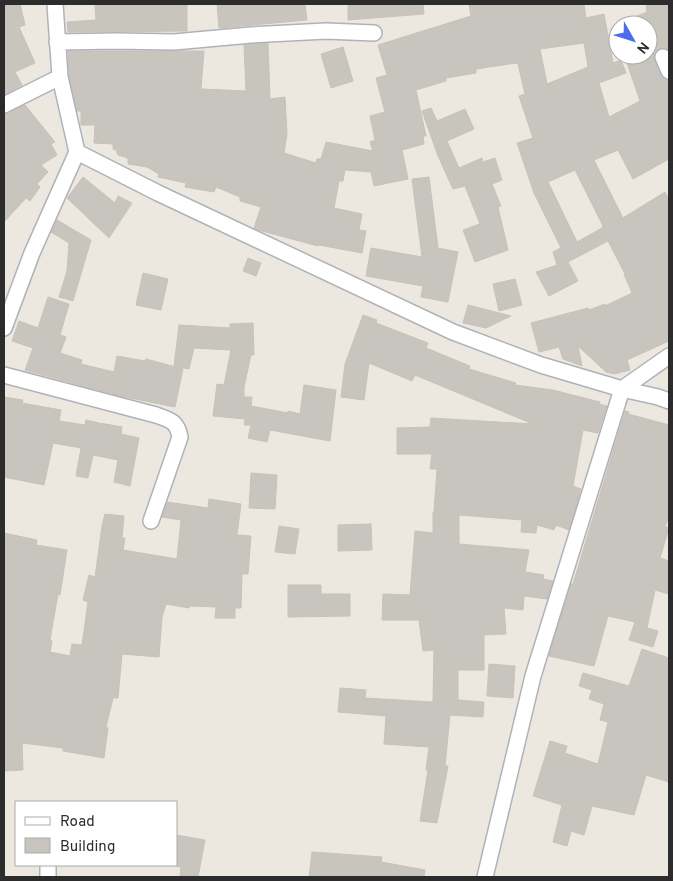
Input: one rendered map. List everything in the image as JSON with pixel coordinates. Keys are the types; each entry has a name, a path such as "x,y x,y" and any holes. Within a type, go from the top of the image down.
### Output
{"street":[{"path":"4,328 32,253 77,152 60,77 55,4"},
{"path":"57,42 174,42 252,34 326,31 374,33"},
{"path":"662,57 669,71"},
{"path":"4,105 60,77"},
{"path":"77,152 158,193 453,332 541,365 669,401"},
{"path":"485,877 533,676 622,389 669,356"},
{"path":"4,376 170,419 178,427 180,437 151,521"}],"building":[{"path":"4,4 20,4 25,25 19,27 35,63 15,72 22,85 4,95"},
{"path":"95,4 187,4 187,31 68,32 67,22 96,20"},
{"path":"217,4 305,4 307,20 219,28"},
{"path":"348,4 423,4 424,14 348,20"},
{"path":"469,4 584,4 586,18 604,14 608,36 608,65 623,65 626,73 599,83 609,117 640,101 628,65 657,65 664,79 669,80 669,159 633,179 618,150 594,160 623,218 665,192 669,200 669,341 627,360 630,370 614,374 606,372 578,346 582,366 563,359 559,347 539,352 531,323 588,308 589,310 605,304 605,306 632,293 625,274 608,241 568,262 578,281 549,296 536,272 557,265 553,252 561,248 534,193 517,143 533,138 519,96 525,94 518,64 516,63 476,69 476,73 446,78 446,81 416,90 426,136 423,136 424,144 402,150 408,179 374,186 371,172 345,170 343,181 339,181 334,208 362,214 359,230 366,231 362,253 318,246 254,228 261,207 240,201 240,197 216,187 214,192 185,187 186,183 158,177 159,174 147,167 128,164 128,158 118,155 116,150 113,149 113,144 94,143 95,125 81,125 81,111 77,111 69,76 68,51 204,51 201,89 246,91 244,45 268,43 270,99 285,97 287,134 284,153 316,163 317,159 321,159 326,142 373,151 370,142 375,140 370,116 385,112 376,78 387,75 378,45 471,16","holes":["584,43 588,67 547,84 540,49","575,170 603,226 577,242 548,182"]},
{"path":"646,4 669,4 669,50 660,48 658,50 658,15 640,15 647,12"},
{"path":"343,47 353,81 331,88 321,54"},
{"path":"25,105 55,142 51,144 57,155 41,165 48,172 37,184 40,187 30,201 26,198 4,222 4,114"},
{"path":"431,108 437,121 465,109 474,129 447,141 459,168 482,158 483,162 495,158 502,180 492,184 501,206 498,207 508,250 475,262 463,230 480,224 465,186 453,189 438,156 422,111"},
{"path":"83,177 115,203 118,196 132,203 109,238 67,198"},
{"path":"429,177 438,248 458,252 448,302 421,297 423,286 366,276 371,248 422,257 412,179"},
{"path":"57,220 91,240 73,301 59,297 67,271 69,243 51,232"},
{"path":"248,258 261,263 256,276 243,271"},
{"path":"143,273 168,279 161,310 136,305"},
{"path":"515,279 522,305 499,311 493,284"},
{"path":"48,297 69,304 60,335 66,337 60,353 82,360 81,364 114,372 117,356 145,361 146,359 183,369 175,407 120,396 25,370 33,348 12,341 19,321 38,328"},
{"path":"468,305 511,316 486,328 463,323"},
{"path":"363,315 377,320 376,323 428,343 426,348 470,366 469,369 516,383 515,385 553,390 600,402 599,404 607,406 598,433 583,430 573,486 581,489 569,530 556,525 554,530 537,525 536,533 521,532 522,520 459,515 459,544 529,550 525,572 544,575 543,579 553,581 547,599 524,596 523,610 504,608 506,634 484,635 484,670 458,670 458,700 484,702 483,717 450,715 445,766 448,766 437,823 420,821 428,770 426,770 429,747 384,744 386,716 338,712 340,688 366,690 365,698 433,702 434,650 423,651 419,620 382,620 383,594 410,595 415,531 433,533 437,469 430,469 432,454 397,454 397,428 430,427 431,418 533,424 415,375 412,381 369,363 364,400 341,397 345,364"},
{"path":"253,323 254,355 251,355 244,387 244,397 252,397 251,406 300,414 304,385 336,390 330,441 270,430 267,442 248,438 251,425 244,425 245,419 213,416 217,384 224,385 231,350 194,348 189,369 174,366 179,325 230,328 230,324"},
{"path":"4,397 23,400 22,403 61,410 59,421 85,425 86,420 99,423 98,428 100,423 122,427 121,434 139,438 130,486 114,482 118,460 93,455 88,478 76,476 81,448 53,443 44,485 4,477"},
{"path":"625,411 629,412 628,414 669,425 669,516 665,527 669,528 660,558 669,561 669,594 655,590 647,628 658,631 653,647 629,640 635,622 608,616 594,666 549,656 571,584 573,584"},
{"path":"251,473 277,475 275,509 249,508"},
{"path":"209,499 241,504 237,535 251,536 248,574 242,574 241,608 235,608 235,618 215,618 216,607 190,606 189,608 166,604 162,617 159,657 122,654 118,698 113,698 106,727 108,728 104,758 63,751 63,748 22,743 23,770 4,771 4,533 37,540 36,545 67,550 50,640 52,641 50,652 70,656 72,644 82,645 88,602 83,600 89,575 95,577 105,514 124,516 122,538 125,538 123,550 177,559 181,520 162,517 167,502 208,508"},
{"path":"371,524 372,550 338,551 338,525"},
{"path":"279,526 299,529 295,554 275,552"},
{"path":"288,585 321,585 321,594 350,594 350,616 288,617"},
{"path":"642,649 669,658 669,782 646,775 634,815 592,806 584,835 571,831 567,846 553,842 562,805 533,796 550,741 567,746 565,753 598,764 608,722 600,720 604,704 589,699 592,690 579,686 583,673 629,686"},
{"path":"489,664 515,666 513,698 487,696"},
{"path":"178,835 205,840 198,877 180,877 181,867 176,866 178,866"},
{"path":"312,852 382,857 381,862 425,870 424,877 309,877"}]}
